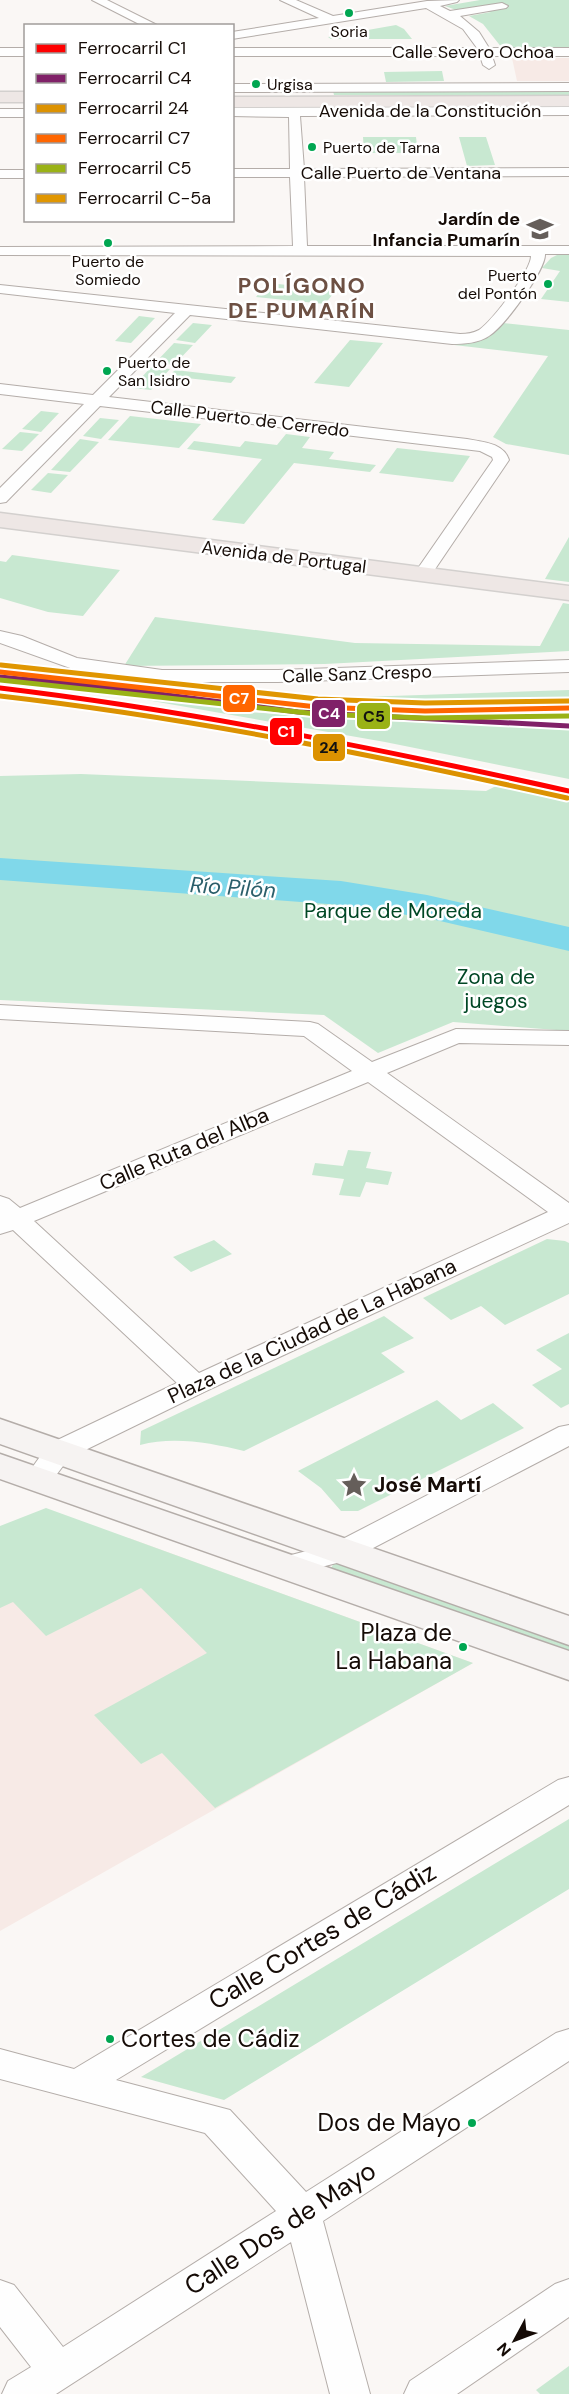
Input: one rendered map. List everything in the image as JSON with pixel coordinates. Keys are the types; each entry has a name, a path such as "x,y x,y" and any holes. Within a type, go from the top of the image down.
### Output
{"main road":[{"path":"0,97 24,97"},
{"name":"Avenida de la Constitución","path":"234,97 299,104 569,97"},
{"name":"Avenida de la Constitución","path":"234,102 299,104 569,101"},
{"path":"0,102 24,102"},
{"name":"Avenida de Portugal","path":"0,510 426,569 569,592"},
{"name":"Avenida de Portugal","path":"0,520 426,569 569,582"},
{"path":"0,1431 49,1465 287,1566 569,1666"},
{"path":"0,1466 49,1465 342,1552 569,1631"}],"street":[{"path":"98,0 149,24"},
{"path":"286,0 332,20"},
{"path":"234,36 453,0"},
{"path":"427,4 450,14 476,32 487,52 491,87"},
{"path":"450,14 502,6"},
{"path":"0,52 24,52"},
{"name":"Calle Severo Ochoa","path":"234,52 569,52"},
{"name":"Avenida de la Constitución","path":"267,87 299,104"},
{"name":"Avenida de la Constitución","path":"234,88 569,87"},
{"path":"299,104 295,117 300,251"},
{"name":"Avenida de la Constitución","path":"234,112 299,104 569,111"},
{"path":"0,113 24,113"},
{"name":"Calle Puerto de Ventana","path":"234,173 569,172"},
{"path":"0,174 24,174"},
{"path":"0,289 452,339 476,337 490,329 533,270 538,255 533,250"},
{"path":"0,251 569,250"},
{"path":"0,498 186,310"},
{"name":"Calle Puerto de Cerredo","path":"0,389 467,444 484,447 499,454 501,460 426,569"},
{"name":"Calle Sanz Crespo","path":"0,637 15,640 73,663 145,675 278,676 569,666"},
{"name":"Calle Sanz Crespo","path":"261,693 429,690 569,682"},
{"path":"0,1012 310,1029 567,1214"},
{"name":"Calle Ruta del Alba","path":"6,1217 456,1036 569,1038"},
{"name":"Plaza de la Ciudad de La Habana","path":"49,1465 196,1384 567,1214"},
{"path":"6,1217 196,1384"},
{"path":"287,1566 342,1552 569,1434"},
{"name":"Calle Cortes de Cádiz","path":"77,2085 569,1789"},
{"name":"Calle Dos de Mayo","path":"22,2394 569,2043"},
{"path":"0,2064 216,2121 302,2214 351,2394"},
{"path":"424,2394 569,2296"},
{"path":"0,2297 58,2371"}],"shaded area":[{"path":"512,58 569,58 569,81 517,81"},
{"path":"129,1538 473,1663 0,1931 0,1593"}],"green space":[{"path":"480,0 569,0 569,48 502,48 483,24 469,16 491,12 459,11 445,6"},
{"path":"396,25 404,29 412,39 331,39 328,37"},
{"path":"442,71 444,81 386,82 384,72"},
{"path":"569,89 569,95 334,95 333,91"},
{"path":"363,137 416,137 418,153 364,153"},
{"path":"459,137 486,137 495,165 467,166"},
{"path":"561,253 569,253 569,302 541,299 560,271 542,268 551,258"},
{"path":"268,283 336,290 325,304 256,297"},
{"path":"139,316 155,318 131,343 115,341"},
{"path":"193,323 212,325 195,343 176,340"},
{"path":"503,323 569,330 569,455 506,444 493,437 548,356 454,345 489,337"},
{"path":"350,340 383,343 349,387 314,383"},
{"path":"174,343 193,345 174,365 155,363"},
{"path":"151,367 170,369 151,390 132,388"},
{"path":"175,370 236,377 231,383 169,376"},
{"path":"41,411 59,413 41,432 22,429"},
{"path":"130,416 201,424 179,448 108,440"},
{"path":"100,418 119,420 101,439 83,436"},
{"path":"20,432 39,434 22,451 2,449"},
{"path":"286,434 310,437 302,448 334,452 329,459 376,465 370,472 294,463 244,524 212,520 262,459 187,449 194,441 240,447 245,441 277,445"},
{"path":"80,439 99,442 70,472 51,470"},
{"path":"397,448 470,456 453,482 379,473"},
{"path":"48,473 68,475 51,493 31,490"},
{"path":"569,537 569,582 545,579"},
{"path":"12,555 120,570 83,616 48,612 0,598 0,561 6,562"},
{"path":"563,603 569,604 569,651 325,664 124,666 155,617 355,643 540,646"},
{"path":"569,690 569,703 545,704 395,706 302,699"},
{"path":"101,692 167,699 246,712 569,730 569,779 385,742"},
{"path":"569,711 569,720 495,718 481,714"},
{"name":"Parque de Moreda","path":"81,774 486,791 496,786 569,798 569,1031 453,1022 378,1053 324,1015 0,1000 0,776"},
{"path":"348,1150 371,1152 366,1168 392,1172 388,1185 366,1182 360,1197 339,1195 344,1179 312,1175 315,1163 343,1166"},
{"path":"547,1239 569,1243 569,1294 505,1325 481,1306 451,1320 423,1298"},
{"path":"214,1240 232,1254 191,1272 173,1257"},
{"path":"384,1316 414,1338 381,1353 405,1372 244,1451 206,1443 179,1441 140,1445 141,1431"},
{"path":"569,1333 569,1404 561,1408 532,1385 562,1369 536,1350"},
{"path":"437,1400 461,1420 493,1403 524,1428 358,1511 341,1511 321,1488 298,1471"},
{"path":"46,1508 473,1663 215,1808 162,1753 141,1764 94,1715 207,1653 141,1588 46,1636 13,1602 0,1608 0,1526"},
{"path":"334,1563 345,1564 569,1642 569,1658 330,1570"},
{"path":"569,1819 569,1889 224,2100 141,2077"},
{"path":"569,2366 569,2394 540,2394 536,2390"}],"waterway":[{"name":"Río Pilón","path":"0,869 341,893 427,906 569,939"}],"railway":[{"path":"0,694 77,700 150,712 569,792"}],"rail line":[{"name":"C-5a","path":"1,665 318,699 425,703 569,701"},
{"name":"C7","path":"0,672 317,707 425,711 569,708"},
{"name":"C4","path":"0,677 105,687 298,712 569,726"},
{"name":"C5","path":"0,680 317,714 425,718 569,716"},
{"name":"C1","path":"0,688 72,696 215,718 357,745 569,791"},
{"name":"24","path":"0,696 72,704 214,726 426,767 567,798"}],"place":[{"name":"Soria","path":"349,13"},
{"name":"Urgisa","path":"256,84"},
{"name":"Puerto de Tarna","path":"312,147"},
{"name":"Jardín de Infancia Pumarín","path":"540,229"},
{"name":"Puerto de Somiedo","path":"108,243"},
{"name":"Puerto del Pontón","path":"548,284"},
{"name":"Puerto de San Isidro","path":"107,371"},
{"name":"José Martí","path":"354,1485"},
{"name":"Plaza de La Habana","path":"463,1647"},
{"name":"Cortes de Cádiz","path":"110,2039"},
{"name":"Dos de Mayo","path":"472,2123"}],"district":[{"name":"POLÍGONO DE PUMARÍN","path":"302,298"}],"park label":[{"name":"Zona de juegos","path":"496,989"}]}
